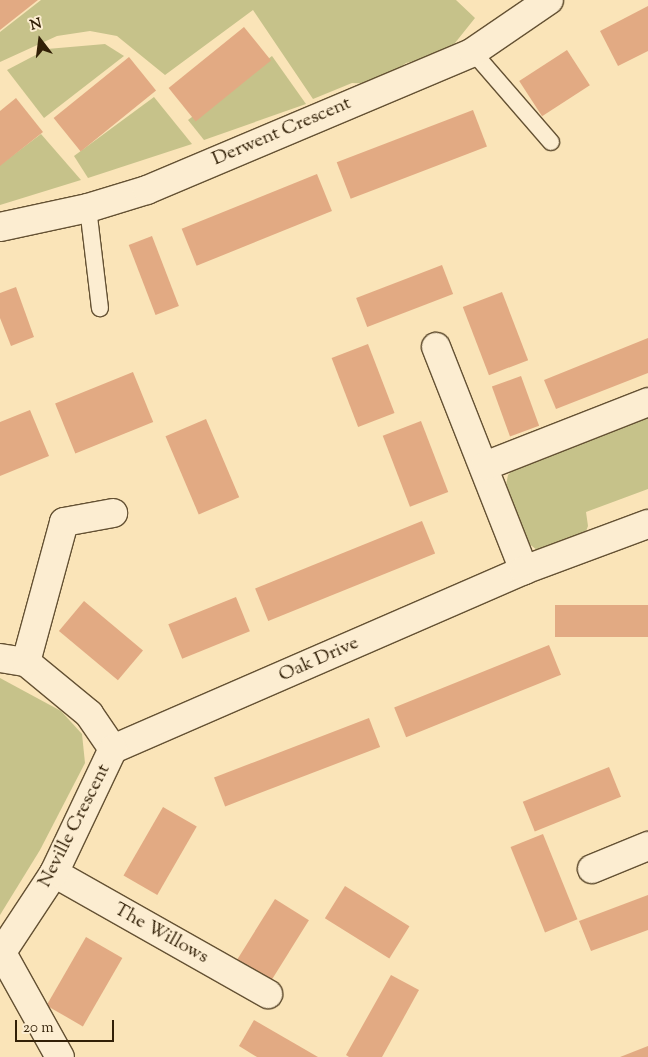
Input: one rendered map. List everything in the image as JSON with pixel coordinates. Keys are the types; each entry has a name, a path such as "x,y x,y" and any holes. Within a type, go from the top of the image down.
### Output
{"street":[{"name":"Derwent Crescent","path":"0,227 88,208 147,190 473,52 548,0"},
{"path":"436,347 486,466 524,570"},
{"path":"486,466 648,402"},
{"name":"Neville Crescent","path":"1,954 54,874 113,749 89,714 13,660 64,522 113,513"},
{"name":"Oak Drive","path":"113,749 524,570 648,524"},
{"path":"592,869 648,846"},
{"name":"The Willows","path":"54,874 268,994"},
{"path":"1,954 60,1057"}],"lane":[{"path":"473,52 550,142"},
{"path":"88,208 100,308"}],"shaded area":[{"path":"41,0 456,0 475,18 447,53 406,63 377,84 352,83 313,99 253,10 165,75 117,36 90,31 57,36 0,62 0,32"},
{"path":"105,44 124,56 44,118 7,70 47,49"},
{"path":"272,56 306,104 204,140 188,120"},
{"path":"154,97 192,144 88,178 74,156"},
{"path":"41,134 81,180 0,205 0,165"},
{"path":"648,412 648,489 586,512 588,526 583,539 550,553 537,550 523,539 505,490 508,475 519,463"},
{"path":"0,678 61,711 82,734 85,763 40,850 0,915"}],"building":[{"path":"0,0 38,0 0,30"},
{"path":"648,6 648,51 618,66 600,31"},
{"path":"244,27 271,60 196,121 169,88"},
{"path":"567,50 590,85 542,116 519,81"},
{"path":"129,57 156,90 81,151 54,118"},
{"path":"16,98 43,132 0,166 0,111"},
{"path":"473,110 487,146 351,199 337,162"},
{"path":"317,174 332,211 197,266 182,229"},
{"path":"152,236 179,306 156,315 129,245"},
{"path":"442,265 453,294 367,327 356,298"},
{"path":"16,287 34,337 11,346 0,318 0,293"},
{"path":"502,292 528,360 489,375 463,307"},
{"path":"648,338 648,373 556,409 544,380"},
{"path":"368,344 395,413 358,427 332,358"},
{"path":"133,372 153,422 75,454 55,403"},
{"path":"521,376 539,426 510,436 492,387"},
{"path":"30,410 49,456 0,476 0,422"},
{"path":"206,419 239,497 199,514 165,436"},
{"path":"421,421 448,492 410,507 383,436"},
{"path":"422,521 435,553 268,621 255,588"},
{"path":"236,597 250,631 182,659 168,624"},
{"path":"84,601 143,650 118,680 59,631"},
{"path":"555,605 648,605 648,637 555,637"},
{"path":"549,645 561,675 406,737 394,708"},
{"path":"369,718 380,747 225,806 214,777"},
{"path":"609,767 621,797 535,832 523,802"},
{"path":"163,807 197,826 157,895 124,875"},
{"path":"543,834 577,919 545,932 511,847"},
{"path":"345,886 409,926 389,958 325,918"},
{"path":"648,895 648,930 591,951 579,921"},
{"path":"275,899 309,920 269,985 235,963"},
{"path":"86,937 122,958 83,1026 46,1005"},
{"path":"391,975 419,990 382,1057 349,1057 346,1055"},
{"path":"254,1020 318,1057 257,1057 239,1046"},
{"path":"648,1046 648,1057 620,1057"}]}
